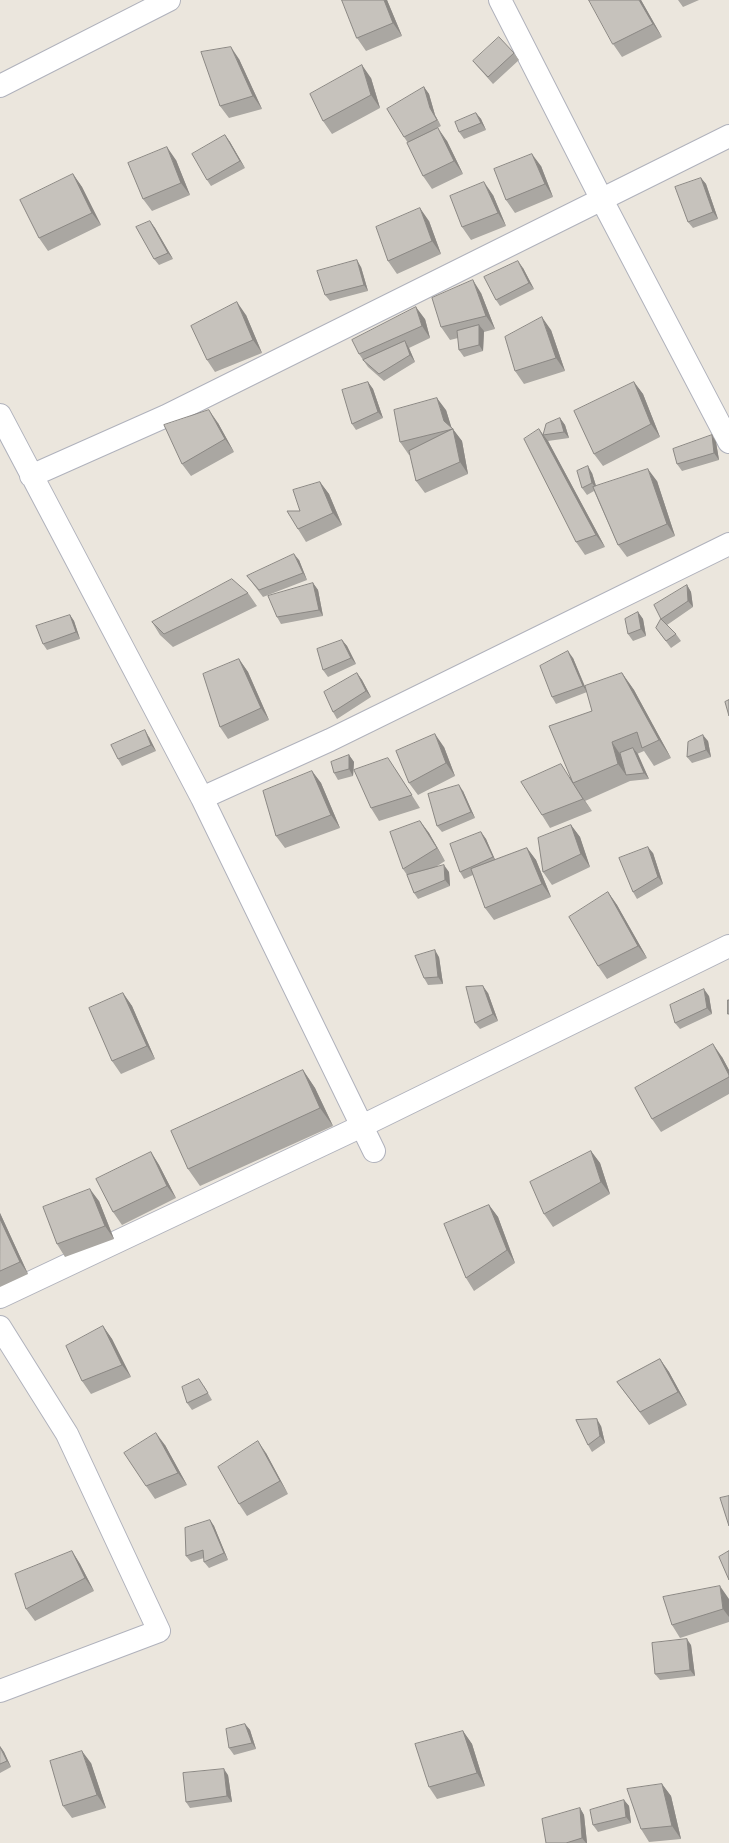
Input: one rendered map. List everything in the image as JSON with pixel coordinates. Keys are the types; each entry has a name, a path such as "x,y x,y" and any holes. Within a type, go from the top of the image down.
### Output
{"street":[{"path":"0,86 169,0"},
{"path":"500,0 602,200 729,442"},
{"path":"31,476 173,413 729,136"},
{"path":"0,415 202,798 374,1152"},
{"path":"202,798 330,740 729,544"},
{"path":"0,1297 362,1126 729,946"},
{"path":"0,1327 67,1434 159,1631 0,1691"}],"building":[{"path":"342,0 384,0 393,23 357,38"},
{"path":"589,0 639,0 653,24 613,44"},
{"path":"499,37 514,53 488,77 473,61"},
{"path":"231,47 253,96 220,106 201,52"},
{"path":"362,65 371,95 323,121 310,94"},
{"path":"424,87 430,108 437,120 404,137 387,109"},
{"path":"476,113 481,123 459,132 455,122"},
{"path":"438,128 454,161 423,176 407,143"},
{"path":"225,135 240,161 207,180 192,154"},
{"path":"167,147 181,183 143,199 128,163"},
{"path":"532,154 545,184 506,200 494,169"},
{"path":"73,174 92,213 39,238 20,200"},
{"path":"701,178 713,212 688,222 675,187"},
{"path":"484,182 498,213 462,227 450,196"},
{"path":"420,208 432,241 388,261 376,227"},
{"path":"150,221 168,253 154,259 136,227"},
{"path":"357,260 364,285 325,295 317,271"},
{"path":"518,261 529,283 496,300 484,277"},
{"path":"473,280 486,316 441,327 432,298"},
{"path":"237,302 253,340 207,360 191,326"},
{"path":"416,307 422,326 359,354 352,340"},
{"path":"542,317 556,358 515,371 505,337"},
{"path":"479,325 479,345 459,350 457,331"},
{"path":"405,341 410,355 379,374 363,360"},
{"path":"368,382 378,412 352,424 342,390"},
{"path":"634,382 651,424 594,454 574,411"},
{"path":"437,398 444,421 453,429 400,442 394,410"},
{"path":"209,410 225,439 182,464 164,425"},
{"path":"560,418 564,432 543,435 546,424"},
{"path":"453,429 460,462 416,481 409,451"},
{"path":"539,429 596,535 576,542 524,439"},
{"path":"712,435 714,453 677,464 673,449"},
{"path":"588,466 592,483 582,488 577,471"},
{"path":"648,469 667,524 618,545 593,487"},
{"path":"320,482 333,513 298,529 287,511 300,511 293,490"},
{"path":"294,554 303,573 259,590 247,576"},
{"path":"232,579 248,593 164,634 152,622"},
{"path":"313,583 319,610 277,617 268,596"},
{"path":"687,585 688,601 661,619 654,605"},
{"path":"638,612 641,629 628,634 625,619"},
{"path":"70,615 76,632 43,644 36,626"},
{"path":"661,619 676,634 666,641 656,628"},
{"path":"342,640 351,658 323,670 317,649"},
{"path":"568,651 583,686 552,697 540,666"},
{"path":"239,659 261,708 220,727 203,674"},
{"path":"357,673 366,691 333,712 324,692"},
{"path":"622,673 659,740 642,748 637,732 612,742 618,764 573,783 549,726 592,711 585,686"},
{"path":"729,700 729,716 725,702"},
{"path":"145,730 151,745 118,759 111,745"},
{"path":"435,734 446,763 409,783 396,751"},
{"path":"703,735 706,750 687,757 688,742"},
{"path":"633,748 644,773 626,775 620,753"},
{"path":"349,755 349,769 334,773 331,762"},
{"path":"388,758 412,795 371,808 354,770"},
{"path":"561,764 583,799 542,815 521,782"},
{"path":"312,771 331,815 276,836 263,791"},
{"path":"459,785 471,812 437,826 428,794"},
{"path":"420,821 437,848 403,869 390,832"},
{"path":"571,825 581,854 543,872 538,838"},
{"path":"481,832 493,857 460,872 450,844"},
{"path":"648,847 658,877 633,892 619,858"},
{"path":"527,848 542,884 485,908 471,869"},
{"path":"444,865 445,880 414,893 407,875"},
{"path":"608,892 638,946 598,966 569,917"},
{"path":"435,950 438,977 424,978 415,956"},
{"path":"483,986 493,1014 475,1023 466,987"},
{"path":"704,989 707,1008 675,1023 670,1005"},
{"path":"123,993 147,1046 112,1061 89,1008"},
{"path":"729,1000 729,1014 728,1014"},
{"path":"713,1044 729,1077 652,1119 635,1088"},
{"path":"303,1070 320,1108 188,1169 171,1131"},
{"path":"591,1151 601,1182 544,1214 530,1182"},
{"path":"151,1152 167,1186 113,1212 96,1179"},
{"path":"90,1189 105,1226 57,1244 43,1207"},
{"path":"489,1205 507,1250 466,1278 444,1224"},
{"path":"0,1219 20,1262 0,1271"},
{"path":"103,1326 122,1365 82,1381 66,1346"},
{"path":"660,1359 678,1392 640,1412 617,1382"},
{"path":"199,1379 208,1393 187,1403 182,1387"},
{"path":"597,1419 600,1436 588,1445 576,1420"},
{"path":"156,1433 178,1473 146,1486 124,1453"},
{"path":"258,1441 280,1481 239,1504 218,1467"},
{"path":"729,1496 729,1526 720,1498"},
{"path":"210,1520 224,1553 204,1562 203,1550 186,1556 185,1528"},
{"path":"72,1551 85,1578 26,1609 15,1574"},
{"path":"729,1551 729,1580 719,1557"},
{"path":"720,1586 723,1609 672,1625 663,1597"},
{"path":"687,1639 690,1670 655,1674 652,1643"},
{"path":"245,1724 252,1743 229,1748 226,1729"},
{"path":"463,1731 477,1773 429,1787 415,1744"},
{"path":"0,1747 7,1761 0,1764"},
{"path":"82,1751 97,1795 63,1806 50,1761"},
{"path":"224,1769 227,1796 186,1802 183,1773"},
{"path":"662,1784 672,1826 641,1829 627,1789"},
{"path":"624,1800 626,1817 593,1825 590,1810"},
{"path":"580,1808 582,1838 566,1843 546,1843 542,1819"}]}
